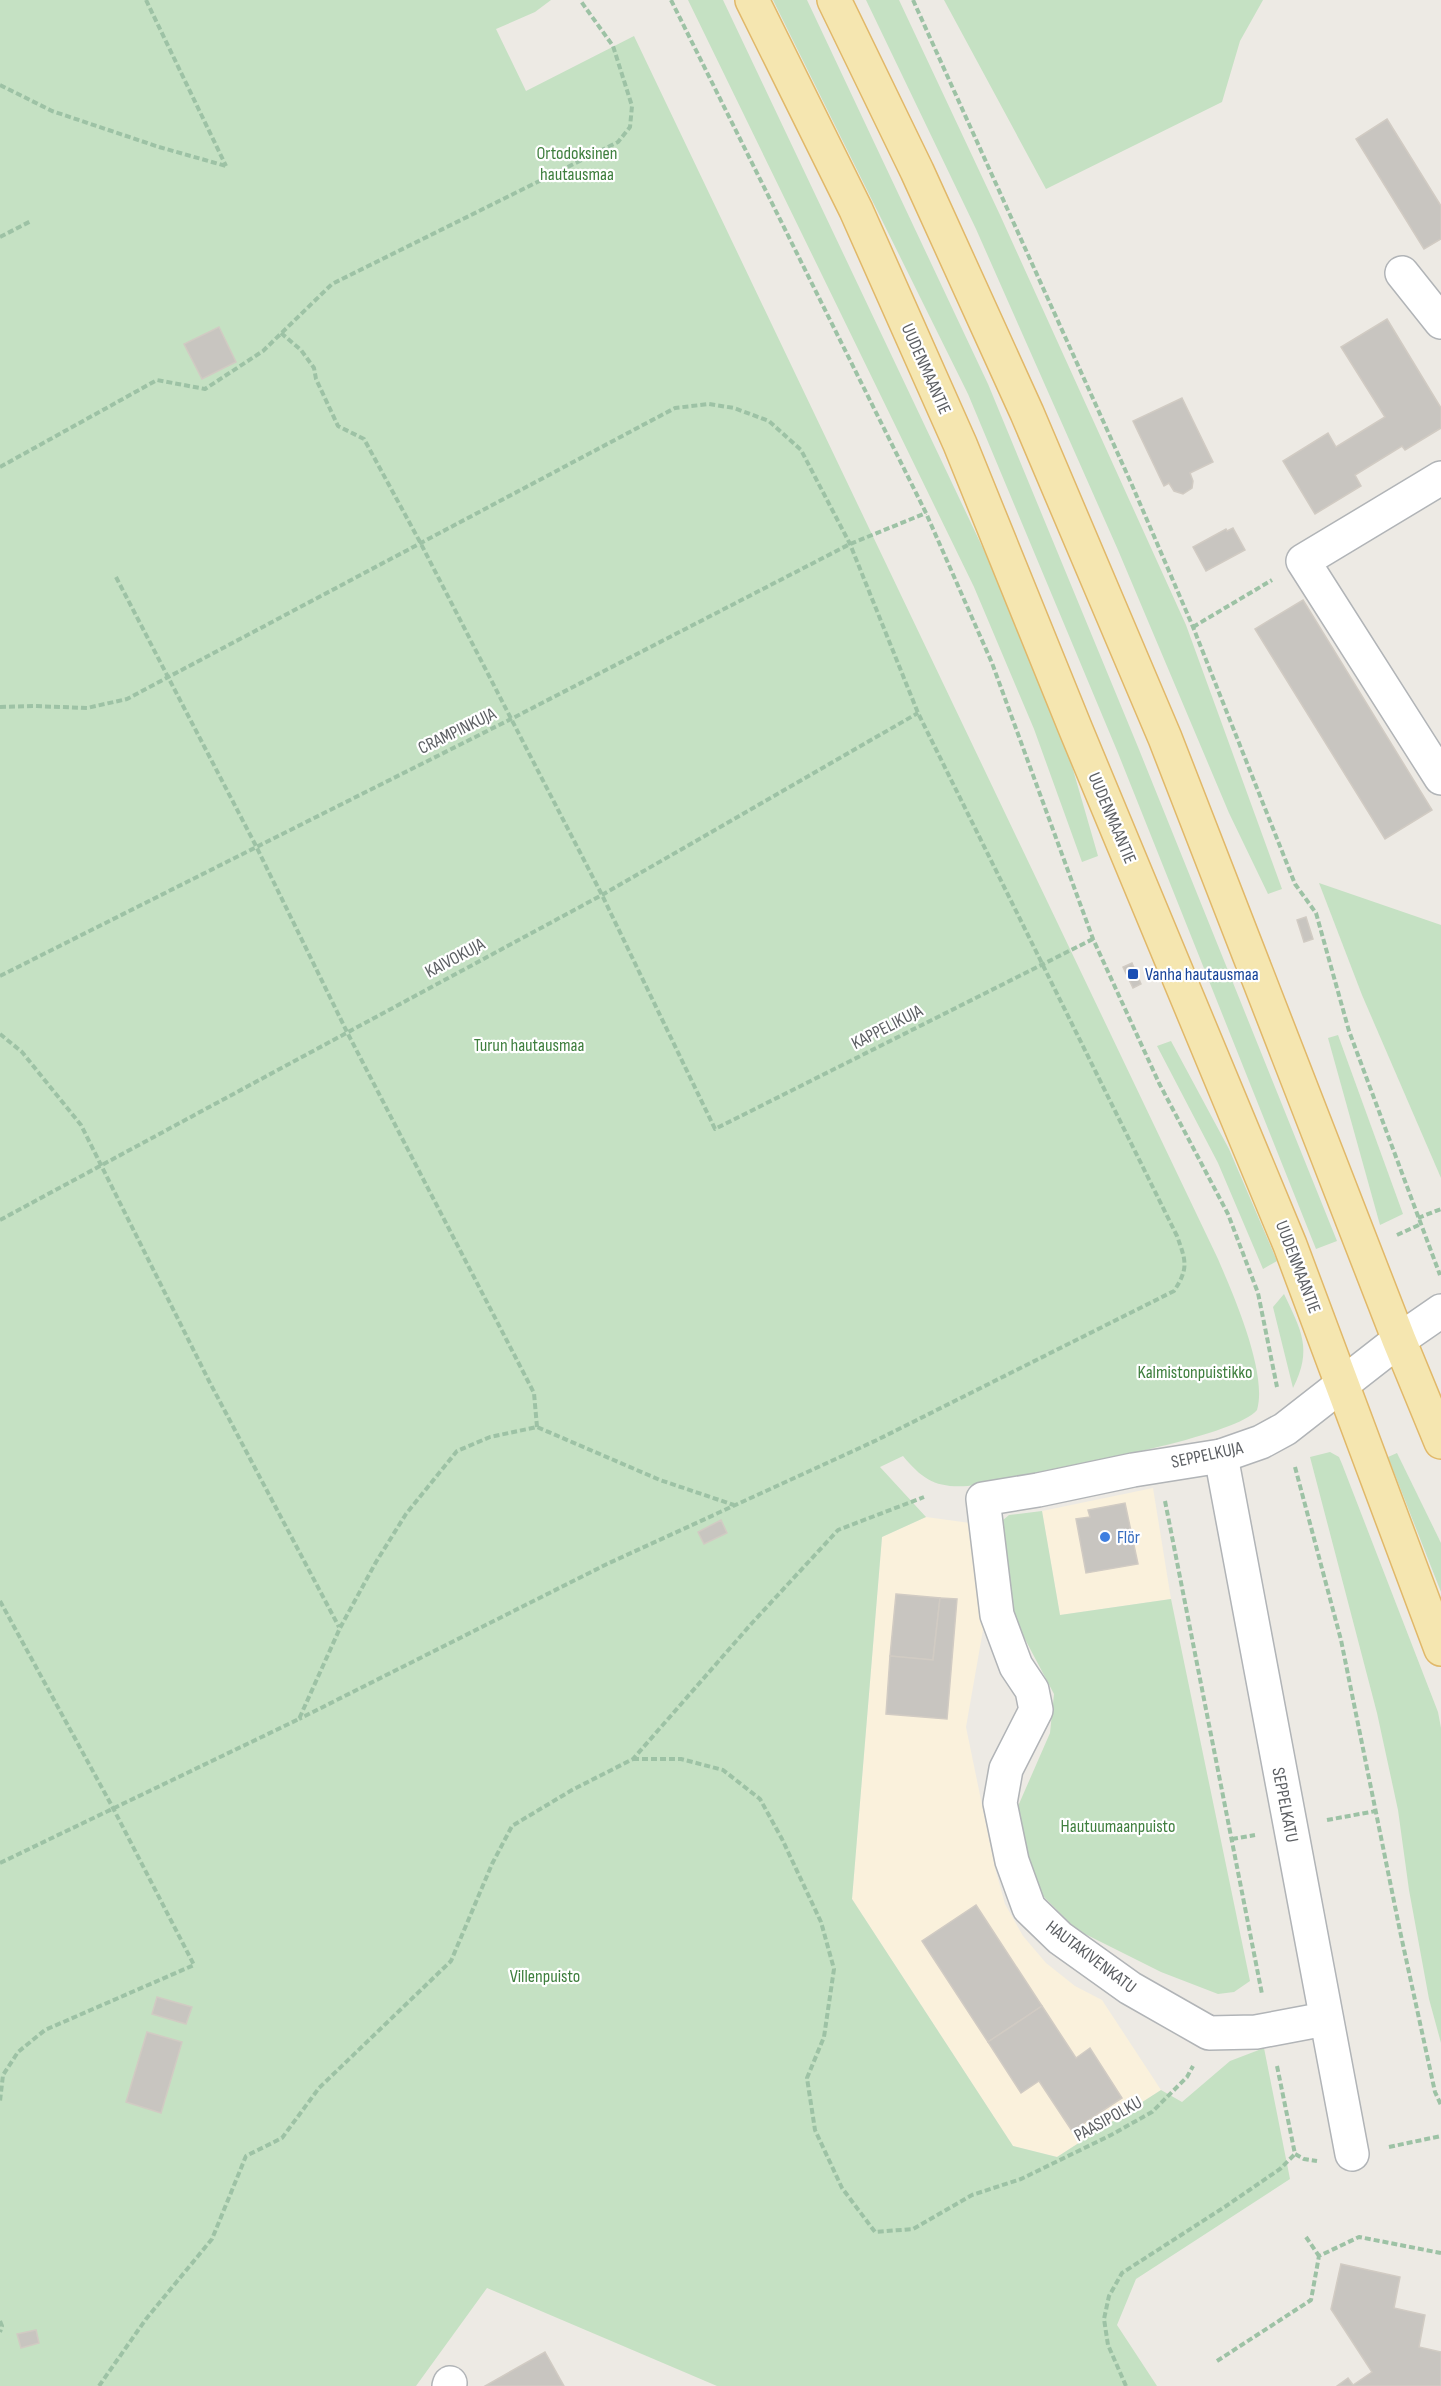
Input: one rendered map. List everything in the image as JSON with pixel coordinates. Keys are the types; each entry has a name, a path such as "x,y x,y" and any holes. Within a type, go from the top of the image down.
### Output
{"main road":[{"name":"UUDENMAANTIE","path":"752,0 856,210 960,444 1290,1245 1441,1649"},
{"path":"834,0 916,171 1027,413 1165,738 1399,1340 1441,1442"}],"street":[{"path":"1402,273 1441,322"},
{"path":"1441,478 1303,561 1441,778"},
{"name":"SEPPELKUJA","path":"983,1499 1221,1455 1261,1442 1285,1428 1399,1340 1441,1311"},
{"name":"SEPPELKATU","path":"1221,1455 1352,2154"},
{"name":"HAUTAKIVENKATU","path":"983,1499 997,1615 1016,1666 1032,1690 1036,1710 1006,1769 1000,1803 1012,1861 1029,1908 1060,1938 1122,1982 1209,2033"},
{"path":"1209,2033 1256,2032 1325,2019"}],"path":[{"path":"0,85 52,111 159,147 226,166 146,0"},
{"path":"0,467 157,380 205,388 263,351 332,284 618,142 630,127 632,106 613,46 580,0"},
{"path":"670,0 926,513 992,663 1093,939 1159,1083 1228,1214 1258,1293 1285,1428 1341,1640 1400,1931 1435,2092 1441,2104"},
{"path":"913,0 1100,412 1193,627 1295,884 1316,913 1349,1031 1441,1278"},
{"path":"0,237 31,221"},
{"path":"281,333 302,350 314,368 316,379 338,426 364,439 420,542 602,894"},
{"path":"0,707 87,708 127,699 675,408 709,404 734,408 769,421 801,450 850,544 918,713 1177,1236 1184,1257 1184,1275 1174,1291 877,1440 607,1564 299,1719 0,1863"},
{"name":"CRAMPINKUJA","path":"0,976 511,719 850,544 926,513"},
{"path":"1193,627 1303,561"},
{"path":"116,577 256,846 347,1032 534,1393 537,1427"},
{"name":"KAIVOKUJA","path":"0,1220 602,894 918,713"},
{"name":"KAPPELIKUJA","path":"602,894 715,1129 1093,939"},
{"path":"0,1034 22,1052 81,1125 209,1381 339,1628"},
{"path":"1418,1218 1441,1209"},
{"path":"299,1719 339,1628 406,1514 457,1451 490,1437 537,1427 660,1480 735,1505"},
{"path":"1158,1465 1295,2154 1314,2161 1441,2136"},
{"path":"99,2386 146,2319 213,2238 246,2156 282,2138 319,2088 451,1961 492,1864 512,1826 572,1790 633,1758 838,1530 924,1497"},
{"path":"0,1601 113,1808 194,1965 45,2030 18,2052 3,2075 0,2101"},
{"name":"PAASIPOLKU","path":"633,1758 681,1759 723,1770 760,1799 782,1839 820,1922 834,1969 824,2037 807,2078 815,2130 842,2188 875,2232 913,2229 972,2195 1021,2178 1111,2135 1152,2112 1187,2077 1209,2033"},
{"path":"1126,2386 1108,2345 1104,2319 1109,2296 1122,2273 1280,2169 1295,2154"},
{"path":"1217,2361 1311,2300 1319,2256 1306,2237"},
{"path":"1319,2256 1359,2237 1441,2253"},
{"path":"0,2321 2,2326 0,2332"}],"shaded area":[{"path":"1153,1488 1171,1599 1060,1615 1042,1511"},
{"path":"926,1517 970,1523 987,1607 966,1727 995,1868 1005,1904 1023,1936 1046,1963 1075,1986 1102,2000 1161,2090 1057,2157 1013,2146 852,1899 882,1537"}],"green space":[{"name":"Turun hautausmaa","path":"0,0 551,0 535,12 496,29 526,91 634,36 1218,1259 1240,1312 1258,1376 1257,1410 1240,1421 1168,1445 968,1486 947,1486 931,1481 917,1471 903,1456 880,1467 926,1517 882,1537 852,1899 1013,2146 1057,2157 1161,2090 1182,2102 1230,2061 1264,2048 1290,2179 1136,2279 1117,2325 1157,2386 717,2386 487,2288 416,2386 0,2386"},
{"path":"688,0 723,0 998,580 1061,728 1098,856 1082,862 1034,729 974,587"},
{"path":"773,0 807,0 988,384 1138,747 1337,1241 1316,1249 1118,753 968,394"},
{"path":"866,0 899,0 1000,215 1186,625 1282,889 1268,894 1229,813 1118,550 976,229"},
{"path":"944,0 1263,0 1240,41 1222,102 1046,189"},
{"path":"1319,883 1441,925 1441,1178 1362,995"},
{"path":"1338,1035 1403,1214 1380,1225 1328,1038"},
{"path":"1171,1041 1229,1149 1277,1261 1263,1269 1218,1163 1157,1046"},
{"path":"1284,1294 1300,1329 1302,1340 1302,1362 1293,1388 1273,1307"},
{"path":"1330,1452 1339,1457 1342,1464 1438,1712 1441,1728 1441,2043 1429,1999 1409,1890 1398,1810 1377,1713 1310,1457"},
{"path":"1397,1453 1441,1543 1441,1592 1388,1457"},
{"name":"Hautuumaanpuisto","path":"1042,1511 1060,1615 1171,1599 1250,1981 1234,1992 1218,1994 1161,1972 1077,1930 1035,1888 1012,1820 1050,1733 1054,1694 1017,1624 996,1526 1009,1515"}],"building":[{"path":"1387,119 1441,206 1441,239 1424,249 1356,139"},
{"path":"1387,319 1441,408 1441,428 1405,450 1402,446 1355,475 1361,486 1315,514 1283,461 1328,433 1336,447 1385,417 1341,347"},
{"path":"219,327 236,362 202,379 184,344"},
{"path":"1182,398 1213,462 1190,473 1193,481 1192,488 1183,494 1174,491 1169,483 1164,486 1133,421"},
{"path":"1233,528 1245,550 1206,571 1193,547 1226,529 1227,531"},
{"path":"1303,600 1432,810 1385,839 1255,629"},
{"path":"1306,917 1313,939 1304,942 1297,920"},
{"path":"1132,963 1141,984 1133,988 1123,967"},
{"path":"1125,1503 1138,1564 1086,1573 1076,1519 1090,1517 1088,1510"},
{"path":"721,1520 727,1533 704,1544 698,1532"},
{"path":"896,1594 940,1598 933,1660 890,1656"},
{"path":"940,1598 957,1599 947,1719 886,1714 890,1656 933,1660"},
{"path":"976,1905 1042,2006 988,2042 922,1941"},
{"path":"157,1997 192,2007 186,2024 152,2014"},
{"path":"1042,2006 1076,2058 1090,2048 1122,2098 1072,2131 1039,2081 1021,2093 988,2042"},
{"path":"147,2032 182,2042 161,2113 126,2102"},
{"path":"1341,2264 1400,2277 1394,2308 1425,2315 1419,2347 1441,2352 1441,2386 1337,2386 1348,2378 1353,2385 1372,2372 1331,2309"},
{"path":"36,2330 39,2343 21,2348 17,2334"},
{"path":"545,2352 564,2386 485,2386"}],"place":[{"name":"Vanha hautausmaa","path":"1133,974"},
{"name":"Flör","path":"1105,1537"}],"park label":[{"name":"Ortodoksinen hautausmaa","path":"577,163"},
{"name":"Kalmistonpuistikko","path":"1195,1372"},
{"name":"Villenpuisto","path":"545,1976"}]}
